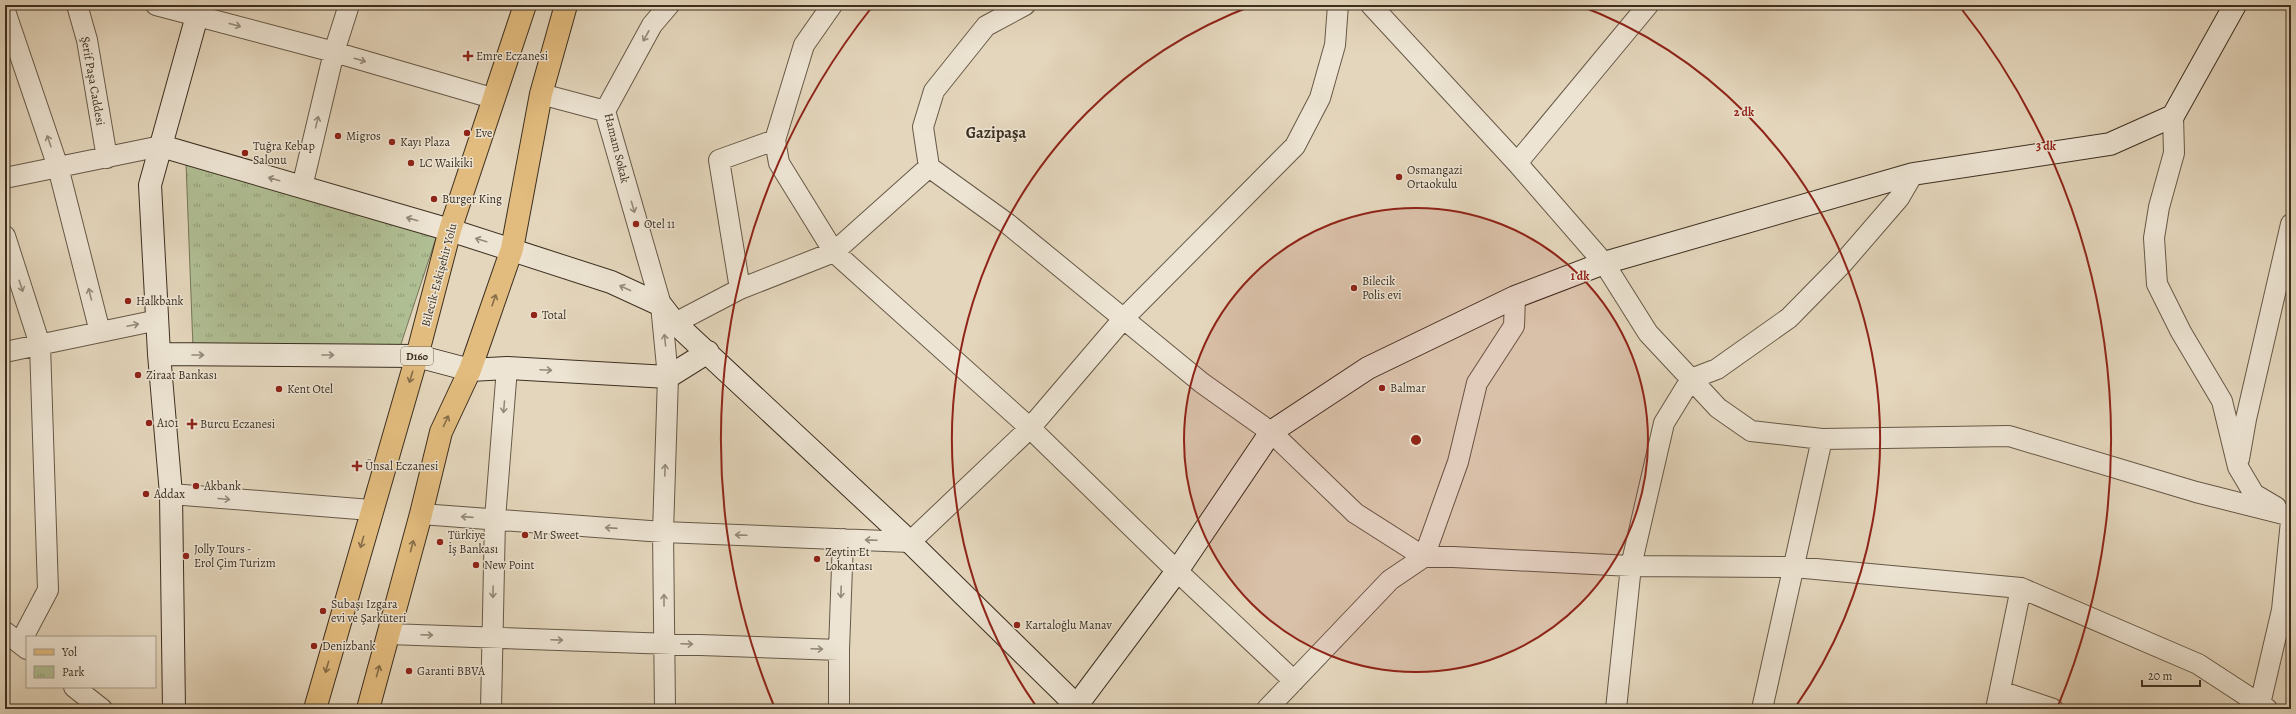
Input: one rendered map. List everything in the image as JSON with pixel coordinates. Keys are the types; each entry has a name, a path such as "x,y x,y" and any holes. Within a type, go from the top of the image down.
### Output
{"main road":[{"name":"Bilecik-Eskişehir Yolu","path":"315,709 371,510 417,356 450,230 492,98 525,5"},
{"path":"368,709 421,514 441,432 470,370 512,249 540,94 566,5"}],"street":[{"name":"Şerif Paşa Caddesi","path":"77,5 87,40 107,158"},
{"path":"156,5 199,10 334,52 492,98"},
{"path":"302,188 334,52 349,5"},
{"name":"Hamam Sokak","path":"665,709 663,532 668,377 661,305 605,111 652,25 669,5"},
{"path":"832,5 804,46 775,140 779,163 834,252 1030,428 1177,571 1294,680"},
{"path":"1025,5 986,26 934,91 923,127 929,167 1008,224 1202,383 1271,432 1355,513 1424,557 1631,566 1794,566 2021,588 2198,664 2264,707 2282,610 2291,521"},
{"path":"421,514 663,532 910,542 1030,428 1124,318 1295,146 1320,98 1335,44 1338,5"},
{"path":"1371,5 1516,163 1604,263 1648,333 1718,408 1751,431 1822,439 2009,436 2196,492 2291,516"},
{"path":"2235,5 2173,116 2174,153 2159,207 2154,238 2157,284 2181,332 2222,401 2238,467 2254,494 2291,516"},
{"path":"1516,163 1644,7"},
{"path":"174,709 171,494 159,354 150,186 199,10"},
{"path":"5,11 58,167 100,332"},
{"path":"540,94 605,111"},
{"path":"5,178 161,146 512,249 611,282 661,305 675,323 708,352 910,542 1077,708 1177,571 1271,432 1368,368 1514,297 1604,263 1913,174 2110,144 2173,116"},
{"path":"740,289 719,160 775,140"},
{"path":"675,323 740,289 834,252 929,167"},
{"path":"1616,709 1631,566 1664,423 1691,379 1717,369 1789,318 1842,264 1899,198 1913,174"},
{"path":"2238,467 2246,419 2291,224"},
{"path":"5,236 40,345 48,590 17,642"},
{"path":"1267,709 1390,580 1424,557 1458,462 1477,383 1514,326 1514,297"},
{"path":"5,352 158,320"},
{"path":"159,354 417,356 470,370 507,368 668,377 708,352"},
{"path":"491,709 495,519 507,368"},
{"path":"1762,709 1822,439"},
{"path":"171,494 371,510"},
{"path":"839,709 839,650 844,539"},
{"path":"2021,588 1998,700 2053,709"},
{"path":"388,634 839,650"},
{"path":"75,688 102,709"}],"green space":[{"path":"186,163 438,232 400,347 193,348"}],"place":[{"name":"Emre Eczanesi","path":"468,56"},
{"name":"Eve","path":"467,133"},
{"name":"Migros","path":"338,136"},
{"name":"Kayı Plaza","path":"392,142"},
{"name":"Tuğra Kebap Salonu","path":"245,153"},
{"name":"LC Waikiki","path":"411,163"},
{"name":"Osmangazi Ortaokulu","path":"1399,177"},
{"name":"Burger King","path":"434,199"},
{"name":"Otel 11","path":"636,224"},
{"name":"Bilecik Polis evi","path":"1354,288"},
{"name":"Halkbank","path":"128,301"},
{"name":"Total","path":"534,315"},
{"name":"Ziraat Bankası","path":"138,375"},
{"name":"Balmar","path":"1382,388"},
{"name":"Kent Otel","path":"279,389"},
{"name":"A101","path":"149,423"},
{"name":"Burcu Eczanesi","path":"192,424"},
{"name":"Ünsal Eczanesi","path":"357,466"},
{"name":"Akbank","path":"196,486"},
{"name":"Addax","path":"146,494"},
{"name":"Mr Sweet","path":"525,535"},
{"name":"Türkiye İş Bankası","path":"440,542"},
{"name":"Jolly Tours - Erol Çim Turizm","path":"186,556"},
{"name":"Zeytin Et Lokantası","path":"817,559"},
{"name":"New Point","path":"476,565"},
{"name":"Subaşı Izgara evi ve Şarküteri","path":"323,611"},
{"name":"Kartaloğlu Manav","path":"1017,625"},
{"name":"Denizbank","path":"314,646"},
{"name":"Garanti BBVA","path":"409,671"}],"district":[{"name":"Gazipaşa","path":"996,133"}]}
